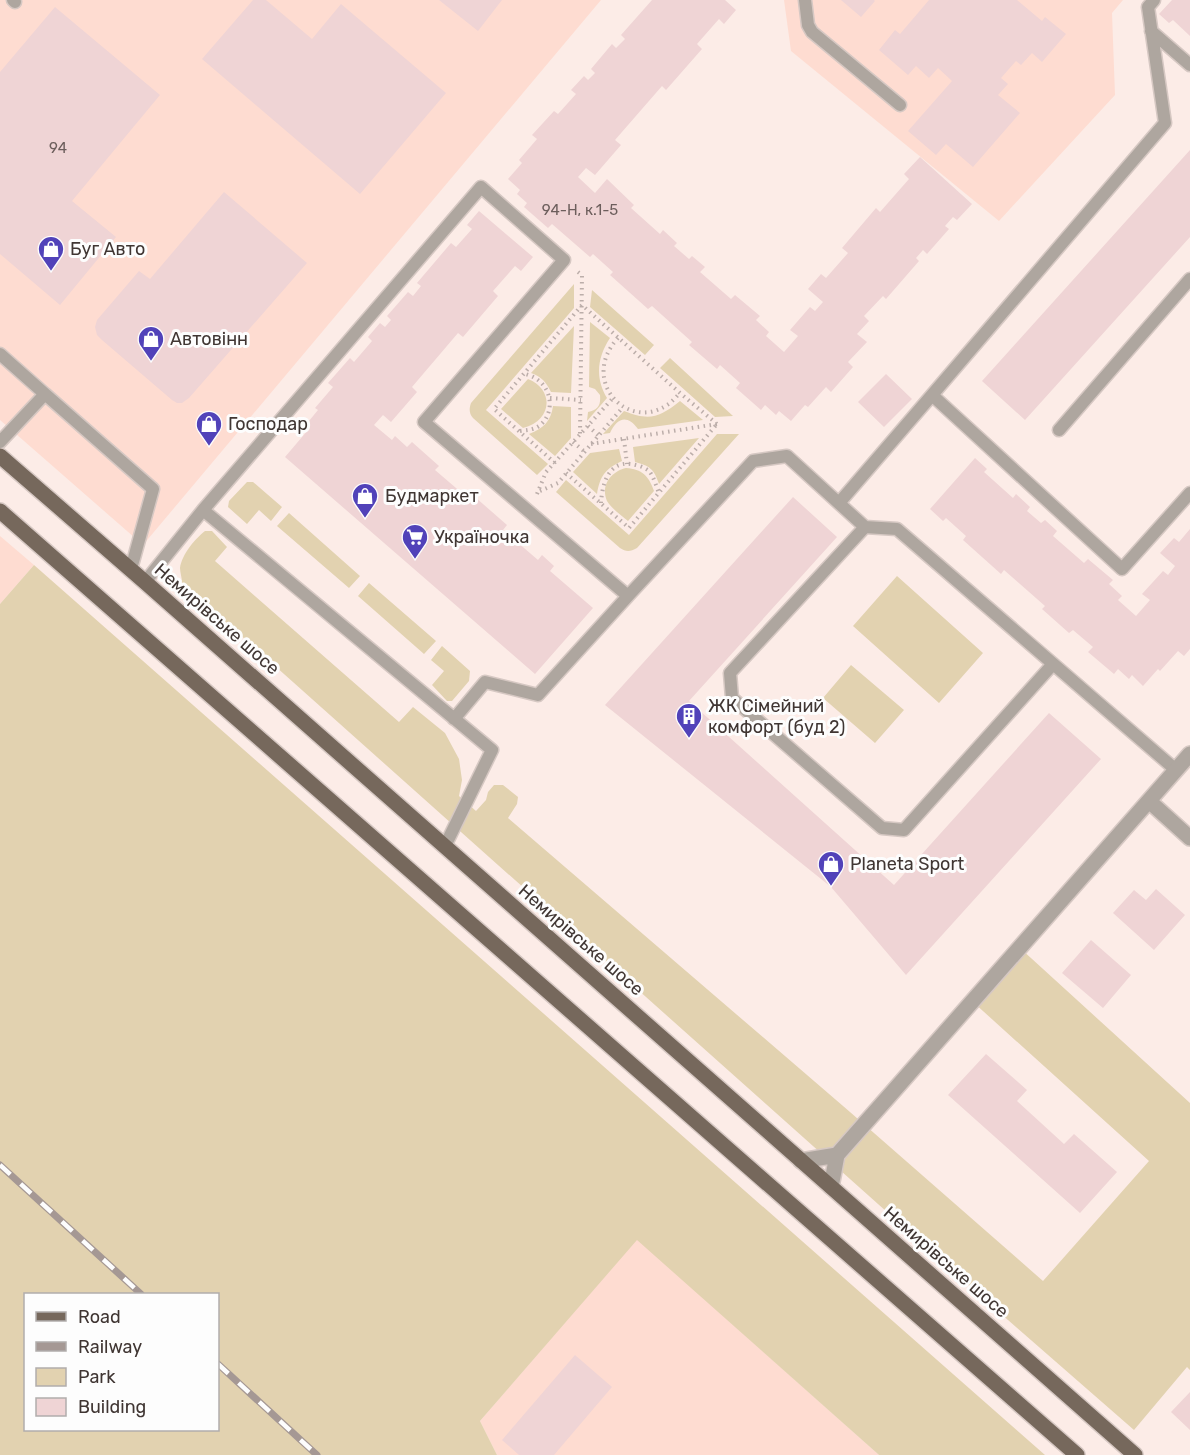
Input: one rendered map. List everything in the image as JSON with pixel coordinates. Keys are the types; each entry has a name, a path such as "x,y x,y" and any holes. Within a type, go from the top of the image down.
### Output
{"main road":[{"name":"Немирівське шосе","path":"0,456 446,846 1135,1455"},
{"path":"0,511 1077,1455"}],"street":[{"path":"831,1187 837,1155 1190,754"},
{"path":"1149,801 1190,838"},
{"path":"801,1161 837,1155"}],"lane":[{"path":"806,0 808,25 812,32 900,105"},
{"path":"839,503 1165,123 1148,7 1154,0"},
{"path":"1151,31 1190,65"},
{"path":"145,582 203,510 481,187 564,260 424,422 628,596"},
{"path":"1059,430 1187,288"},
{"path":"0,354 153,489 131,569"},
{"path":"0,442 45,394"},
{"path":"932,395 1122,569 1190,493"},
{"path":"454,719 485,682 538,695 753,461 787,456 865,527 897,529 1176,770"},
{"path":"203,510 492,750 446,846"},
{"path":"865,527 730,674 732,698 882,828 904,830 1053,664"}],"path":[{"path":"564,260 582,275 580,435"},
{"path":"582,304 717,424"},
{"path":"555,463 494,410 582,304"},
{"path":"618,338 608,350 603,370 607,389 623,407 634,411 656,410 666,406 680,393"},
{"path":"519,432 538,427 550,409 550,398 543,385 537,379 524,373"},
{"path":"550,398 580,400"},
{"path":"613,398 546,472 539,492 558,483 623,407"},
{"path":"591,444 717,424"},
{"path":"566,473 629,528 717,424"},
{"path":"588,426 598,436"},
{"path":"624,439 627,464"},
{"path":"573,442 585,452"},
{"path":"601,504 603,483 609,472 627,464 642,467 649,472 654,478 659,493"}],"shaded area":[{"path":"0,0 601,0 143,545 0,420"},
{"path":"784,0 1123,0 1112,13 1115,95 999,221 791,51"},
{"path":"0,536 34,565 0,604"},
{"path":"637,1239 879,1455 497,1455 480,1421"}],"green space":[{"path":"574,284 574,308 486,410 548,464 537,475 473,418 470,407 471,403"},
{"path":"592,290 654,345 645,355 590,307"},
{"path":"590,322 610,338 602,353 599,368 599,376 607,398 587,421 588,412 596,408 600,399 595,389 589,387"},
{"path":"574,326 571,393 551,392 543,380 531,373"},
{"path":"670,358 733,416 715,417 660,368"},
{"path":"528,379 543,390 546,405 540,419 523,428 501,409"},
{"path":"680,401 703,420 638,429 630,421 622,420 610,433 603,434 624,411 640,416 654,416"},
{"path":"553,406 571,407 571,438 555,456 529,434 546,423 551,416"},
{"path":"717,434 739,434 637,548 632,550 626,551 620,548 556,492 566,480 629,535"},
{"path":"699,438 659,484 651,469 635,462 633,447"},
{"path":"619,449 622,461 604,474 597,494 573,472 590,453"},
{"path":"626,468 644,474 654,491 628,521 611,506 605,495 606,484 612,476"},
{"path":"247,482 253,482 282,507 271,521 259,510 247,524 228,507 229,501"},
{"path":"289,513 360,576 349,588 277,526"},
{"path":"205,531 212,531 227,547 215,561 399,722 413,707 445,733 459,759 462,780 459,796 476,811 486,800 488,792 494,785 503,785 518,797 517,804 508,818 1043,1281 1149,1161 973,1002 1020,948 1190,1103 1190,1370 1187,1367 1134,1430 182,583 180,568 183,557"},
{"path":"34,565 1045,1455 879,1455 637,1240 480,1421 497,1455 0,1455 0,604"},
{"path":"897,576 983,653 939,703 853,626"},
{"path":"369,583 436,641 424,654 358,596"},
{"path":"442,646 470,671 469,681 452,701 447,701 432,685 444,671 431,660"},
{"path":"851,665 904,710 875,743 823,698"}],"building":[{"path":"253,0 266,0 312,39 341,4 446,93 360,194 202,59"},
{"path":"439,0 502,0 478,31"},
{"path":"652,0 725,0 736,10 724,24 719,19 697,44 702,49 666,90 662,86 615,140 621,145 595,175 586,168 578,177 595,193 607,179 634,205 631,208 660,234 663,230 677,243 674,246 689,259 692,256 705,267 700,272 731,299 735,295 760,316 756,320 769,332 766,336 784,352 798,336 790,330 810,307 815,311 823,302 808,289 821,274 826,278 848,253 842,248 876,208 880,212 909,179 904,174 920,157 972,204 957,220 953,217 945,226 949,229 927,254 923,250 916,258 919,261 886,299 883,296 864,316 869,321 857,334 867,342 848,362 853,367 831,392 826,387 808,407 805,405 791,421 779,411 776,415 765,405 761,410 736,388 740,383 720,365 717,369 689,345 692,342 652,306 648,309 610,275 613,272 593,254 590,257 552,224 548,228 524,207 527,203 517,194 520,190 508,179 522,163 519,160 537,139 532,135 554,111 558,114 576,94 571,90 584,76 588,80 595,73 591,69 612,44 616,48 625,39 621,35"},
{"path":"841,0 874,0 875,1 861,17"},
{"path":"929,0 1017,0 1042,21 1045,17 1066,34 1042,62 1032,53 1021,65 1016,61 1001,78 1008,84 998,95 1020,113 973,167 946,144 936,155 908,131 952,81 938,68 929,78 916,66 908,75 879,50 895,30 900,34"},
{"path":"1172,0 1190,0 1190,36 1173,20 1169,23 1159,14"},
{"path":"55,7 160,95 72,201 116,237 60,305 0,254 0,72"},
{"path":"1190,150 1190,237 1025,420 982,381"},
{"path":"224,192 307,263 189,398 182,403 177,403 102,340 97,335 95,327 97,320 139,271 150,279"},
{"path":"479,211 533,257 521,271 515,266 493,291 498,296 463,337 458,333 412,387 417,392 391,422 383,415 374,425 392,440 395,436 407,447 412,442 439,466 435,470 463,494 467,490 507,525 503,530 538,560 542,555 554,566 550,571 593,608 535,674 285,457 308,430 304,427 318,410 315,408 333,387 328,383 350,358 354,362 372,341 368,337 380,323 385,327 391,320 387,316 408,292 413,296 421,286 417,283 451,243 456,247 472,229 467,225"},
{"path":"886,374 912,399 884,427 858,402"},
{"path":"975,458 987,469 984,472 1013,498 1016,494 1030,507 1027,511 1041,523 1045,520 1057,531 1053,536 1084,563 1088,559 1113,580 1109,584 1122,596 1118,600 1136,616 1150,600 1142,594 1163,571 1168,575 1175,566 1160,553 1174,538 1179,542 1190,529 1190,649 1184,656 1178,651 1143,686 1132,675 1129,679 1118,669 1114,674 1088,652 1093,647 1073,630 1069,633 1042,609 1045,606 1004,570 1001,574 963,540 966,536 946,518 943,521 930,509"},
{"name":"ЖК Сімейний комфорт (буд 2)","path":"793,497 837,537 689,701 894,885 1049,713 1101,759 906,975 831,887 605,705"},
{"path":"1156,889 1185,915 1154,950 1113,913 1134,890 1146,900"},
{"path":"1091,940 1131,975 1103,1008 1062,973"},
{"path":"986,1054 1027,1090 1017,1101 1064,1144 1074,1134 1117,1172 1080,1213 948,1095"},
{"path":"575,1355 612,1387 554,1455 519,1455 502,1440"},
{"path":"1190,1392 1190,1430 1171,1412"}],"railway":[{"path":"0,1165 140,1293"},
{"path":"219,1365 317,1455"}],"place":[{"name":"Буг Авто","path":"51,272"},
{"name":"Автовінн","path":"151,362"},
{"name":"Господар","path":"209,447"},
{"name":"Будмаркет","path":"365,519"},
{"name":"Україночка","path":"415,560"},
{"name":"ЖК Сімейний комфорт (буд 2)","path":"689,739"},
{"name":"Planeta Sport","path":"831,887"}]}
